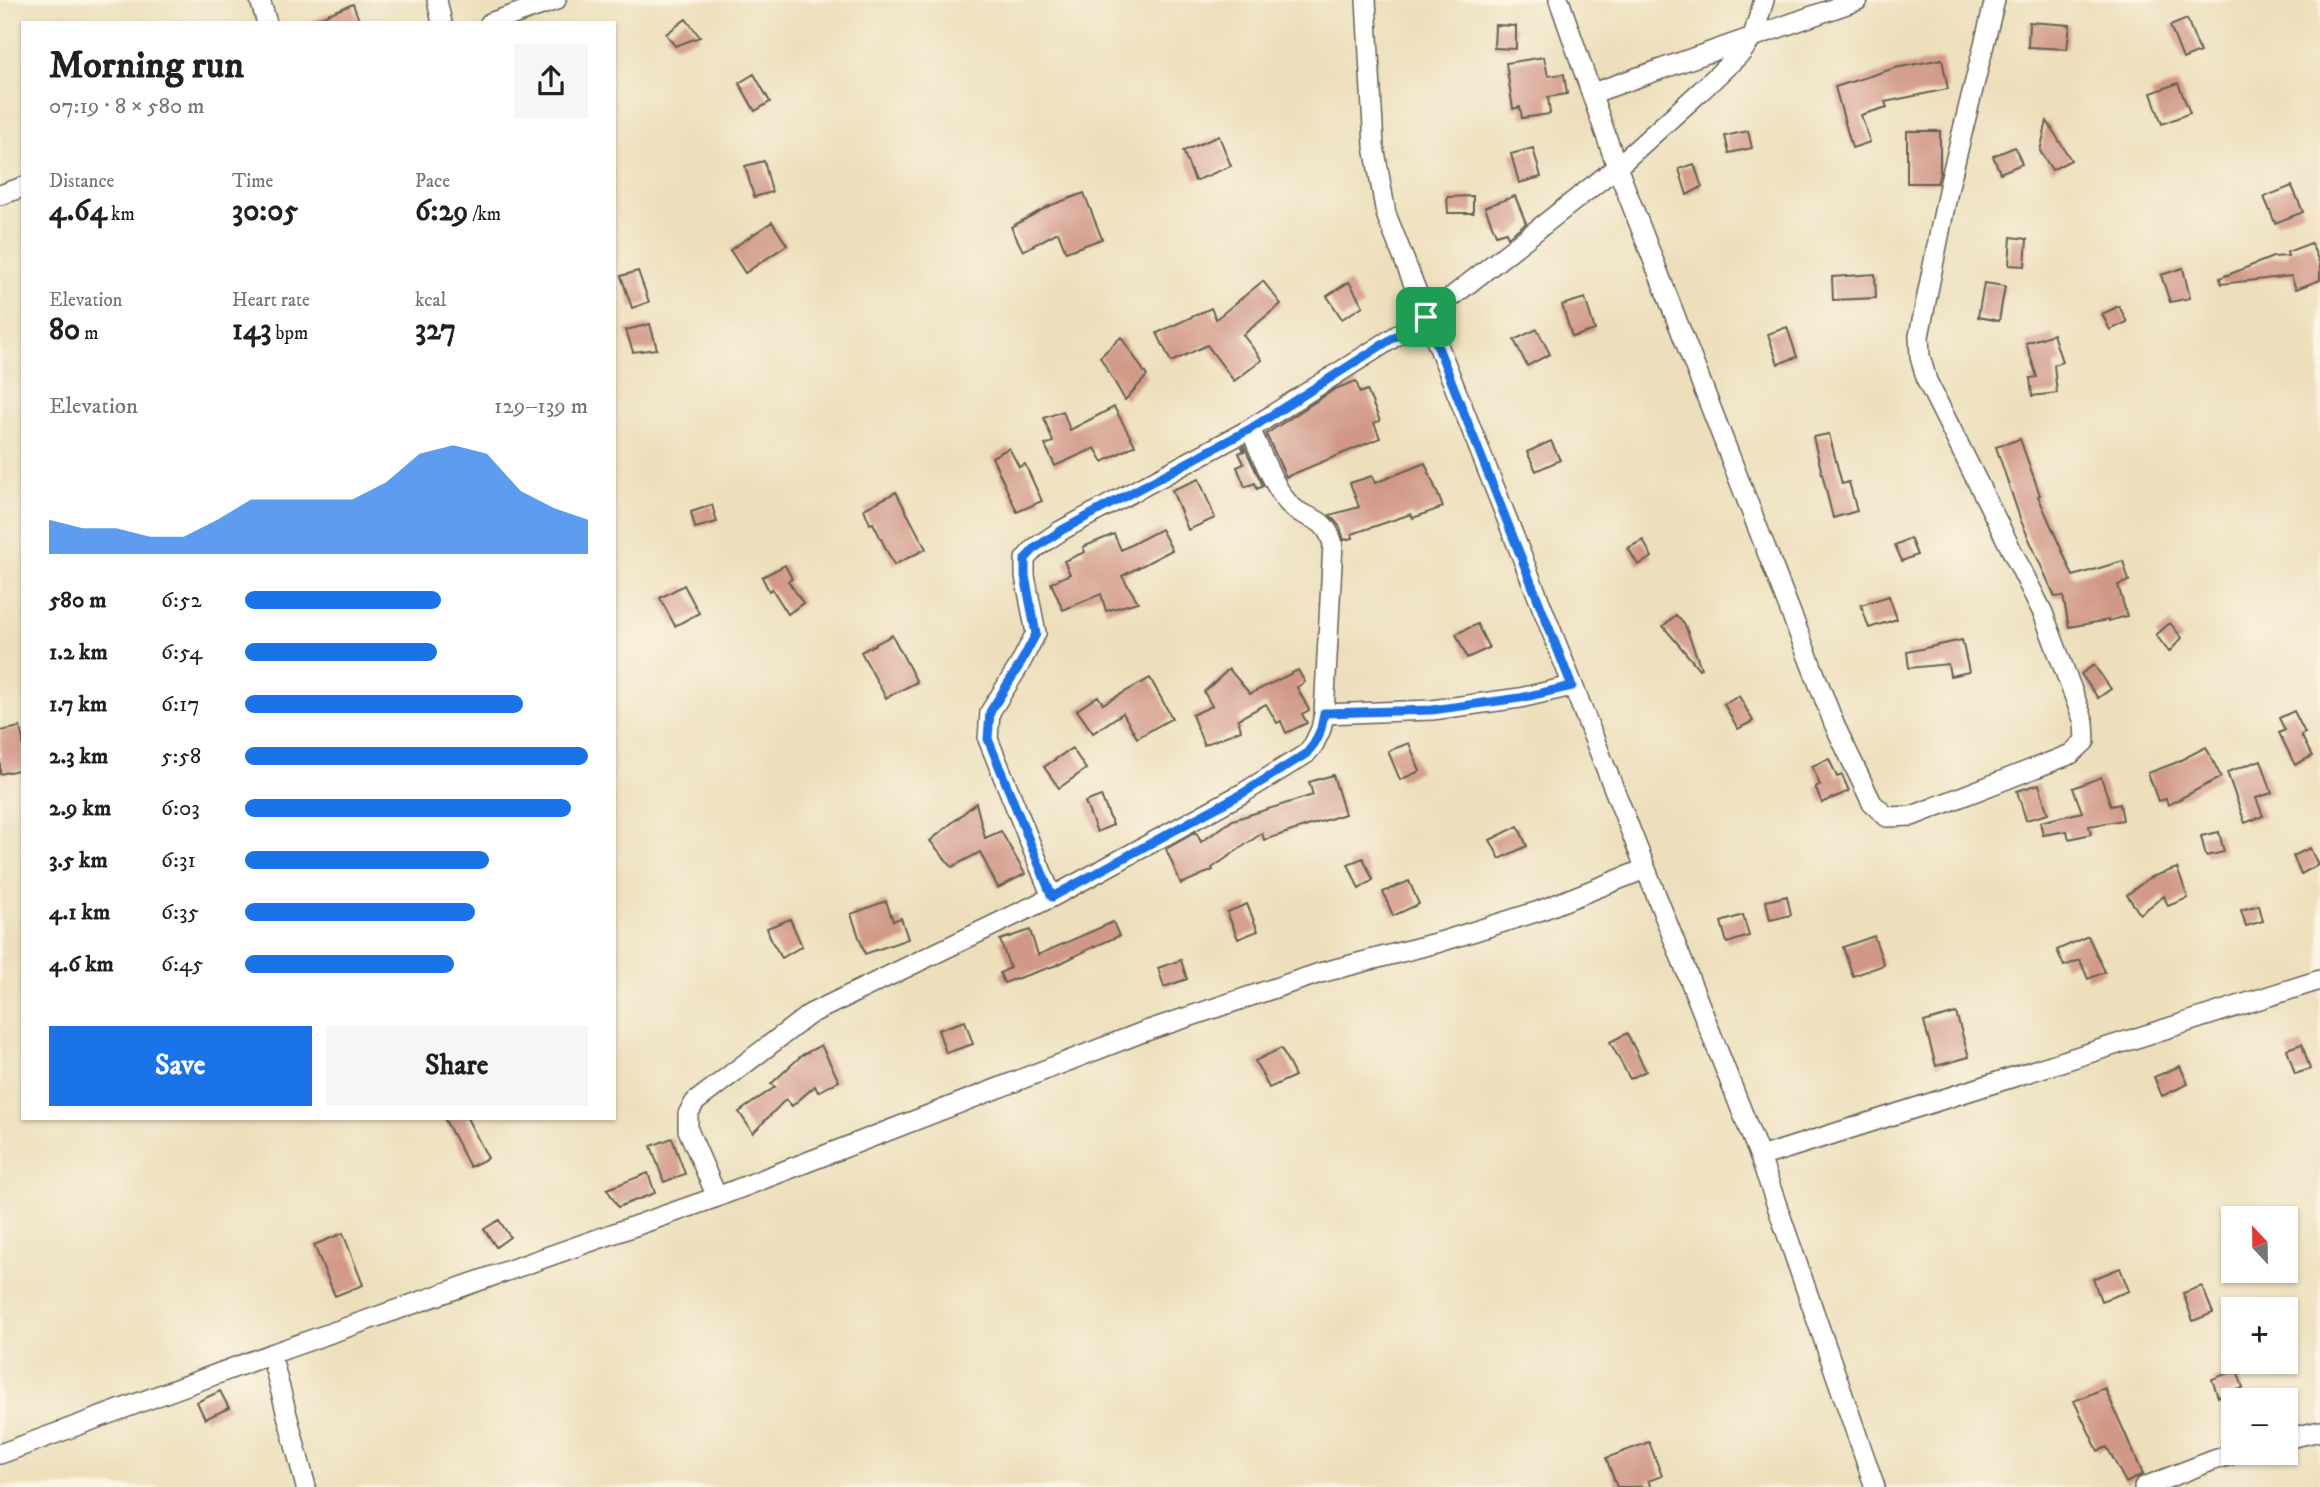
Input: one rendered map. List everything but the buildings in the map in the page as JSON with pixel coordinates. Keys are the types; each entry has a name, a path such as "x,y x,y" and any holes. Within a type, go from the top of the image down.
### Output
{"street":[{"path":"260,0 266,21"},
{"path":"437,0 442,21"},
{"path":"496,21 556,0"},
{"path":"1366,0 1374,146 1386,214 1760,1157 1875,1487"},
{"path":"1559,0 1618,167 1835,726 1872,803 1887,817 1912,816 2071,754 2085,741 2084,722 2043,613 1927,381 1920,356 1919,336 1949,186 1995,0"},
{"path":"1052,897 988,739 990,712 1036,634 1025,576 1025,559 1035,548 1062,530 1250,429 1426,317 1618,167 1702,90 1742,52 1753,36 1764,0"},
{"path":"1593,93 1858,0"},
{"path":"0,195 21,188"},
{"path":"717,1197 688,1130 688,1114 695,1102 810,1014 1052,897 1243,793 1306,754 1318,737 1324,713 1333,544 1330,532 1318,520 1290,506 1250,429"},
{"path":"1324,713 1432,710 1520,698 1572,686"},
{"path":"0,1454 271,1354 717,1197 1143,1032 1320,973 1440,942 1539,911 1645,869"},
{"path":"1760,1157 2320,980"},
{"path":"271,1354 306,1487"},
{"path":"2298,1436 2320,1431"},
{"path":"2144,1487 2221,1458"}],"route":[{"path":"1426,317 1572,686 1520,698 1432,710 1324,713 1321,729 1306,754 1243,793 1052,897 988,739 990,712 1036,634 1025,576 1025,559 1035,548 1062,530 1250,429 1426,317"}]}
